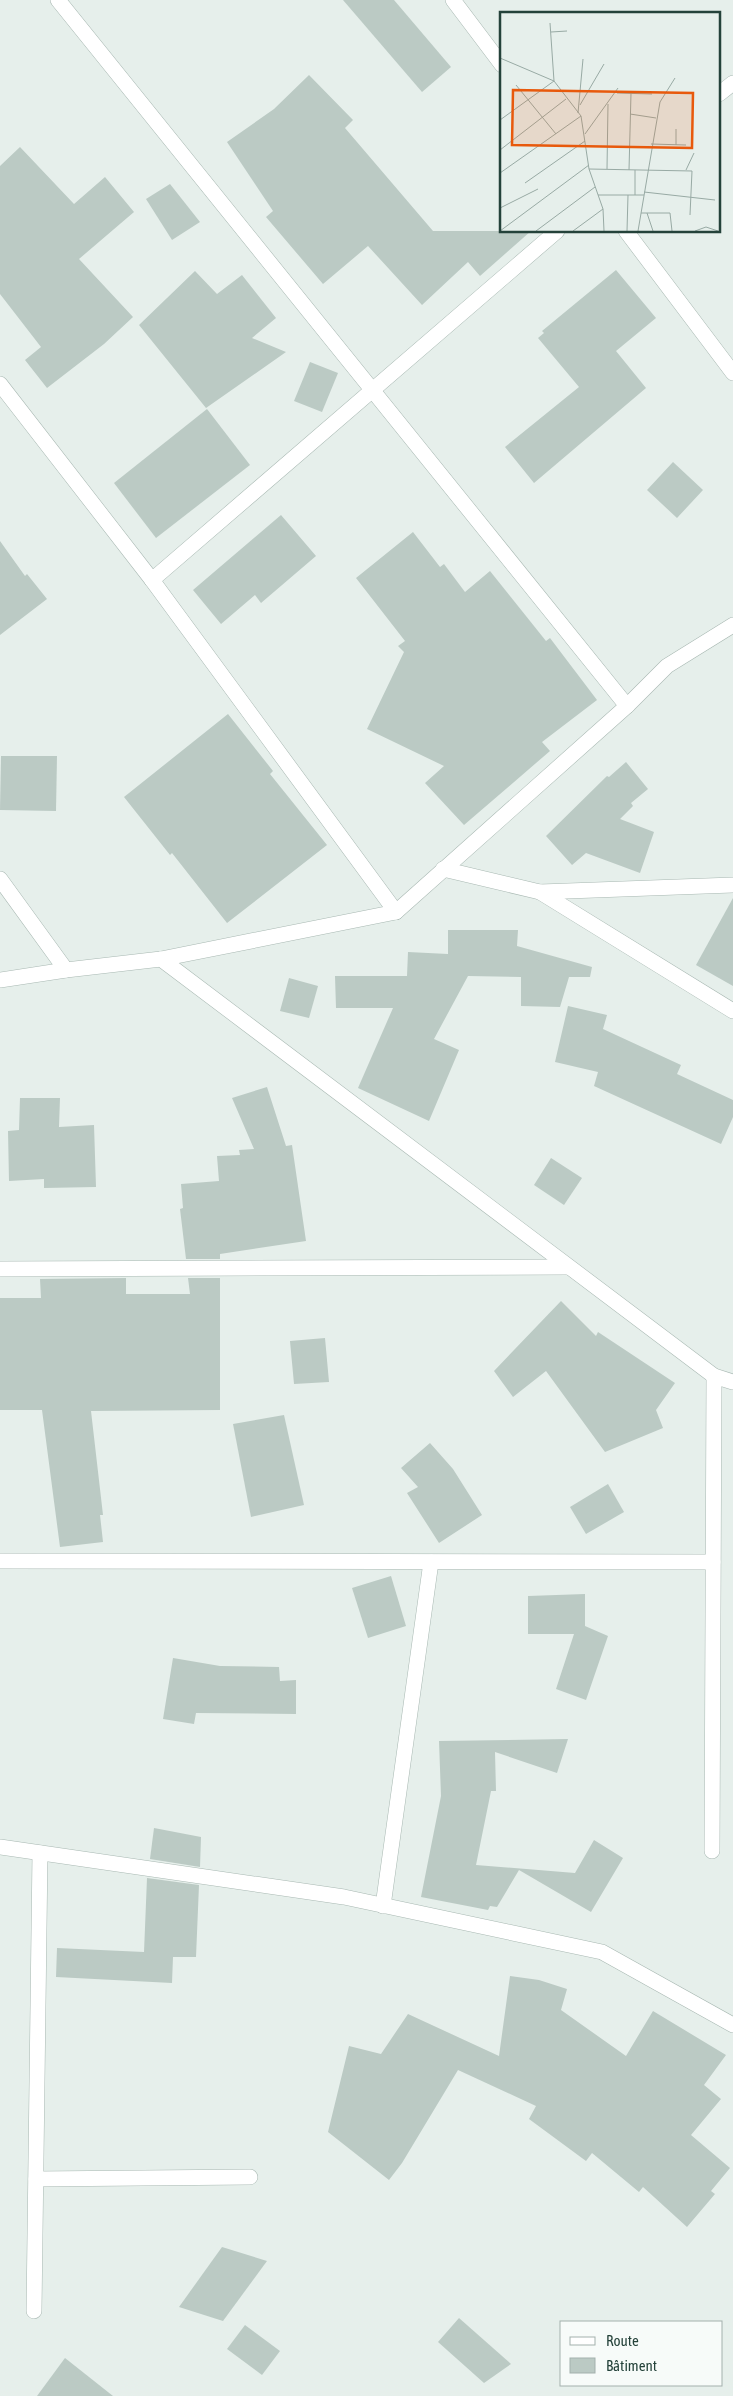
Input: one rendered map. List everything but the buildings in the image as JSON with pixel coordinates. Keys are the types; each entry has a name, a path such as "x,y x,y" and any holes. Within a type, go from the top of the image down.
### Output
{"street":[{"path":"58,0 627,706"},
{"path":"453,0 500,62"},
{"path":"720,93 733,82"},
{"path":"152,580 371,389 556,232"},
{"path":"627,232 733,373"},
{"path":"0,384 152,580 396,912"},
{"path":"0,980 161,959 396,912 627,706 667,666 733,624"},
{"path":"443,870 540,892 733,885"},
{"path":"0,879 66,970"},
{"path":"540,892 733,1011"},
{"path":"161,959 714,1376 733,1382"},
{"path":"0,1269 568,1267"},
{"path":"712,1851 714,1376"},
{"path":"0,1562 713,1562"},
{"path":"383,1906 431,1562"},
{"path":"0,1847 334,1896 602,1952 733,2025"},
{"path":"34,2311 40,1853"},
{"path":"36,2179 250,2178"}]}
